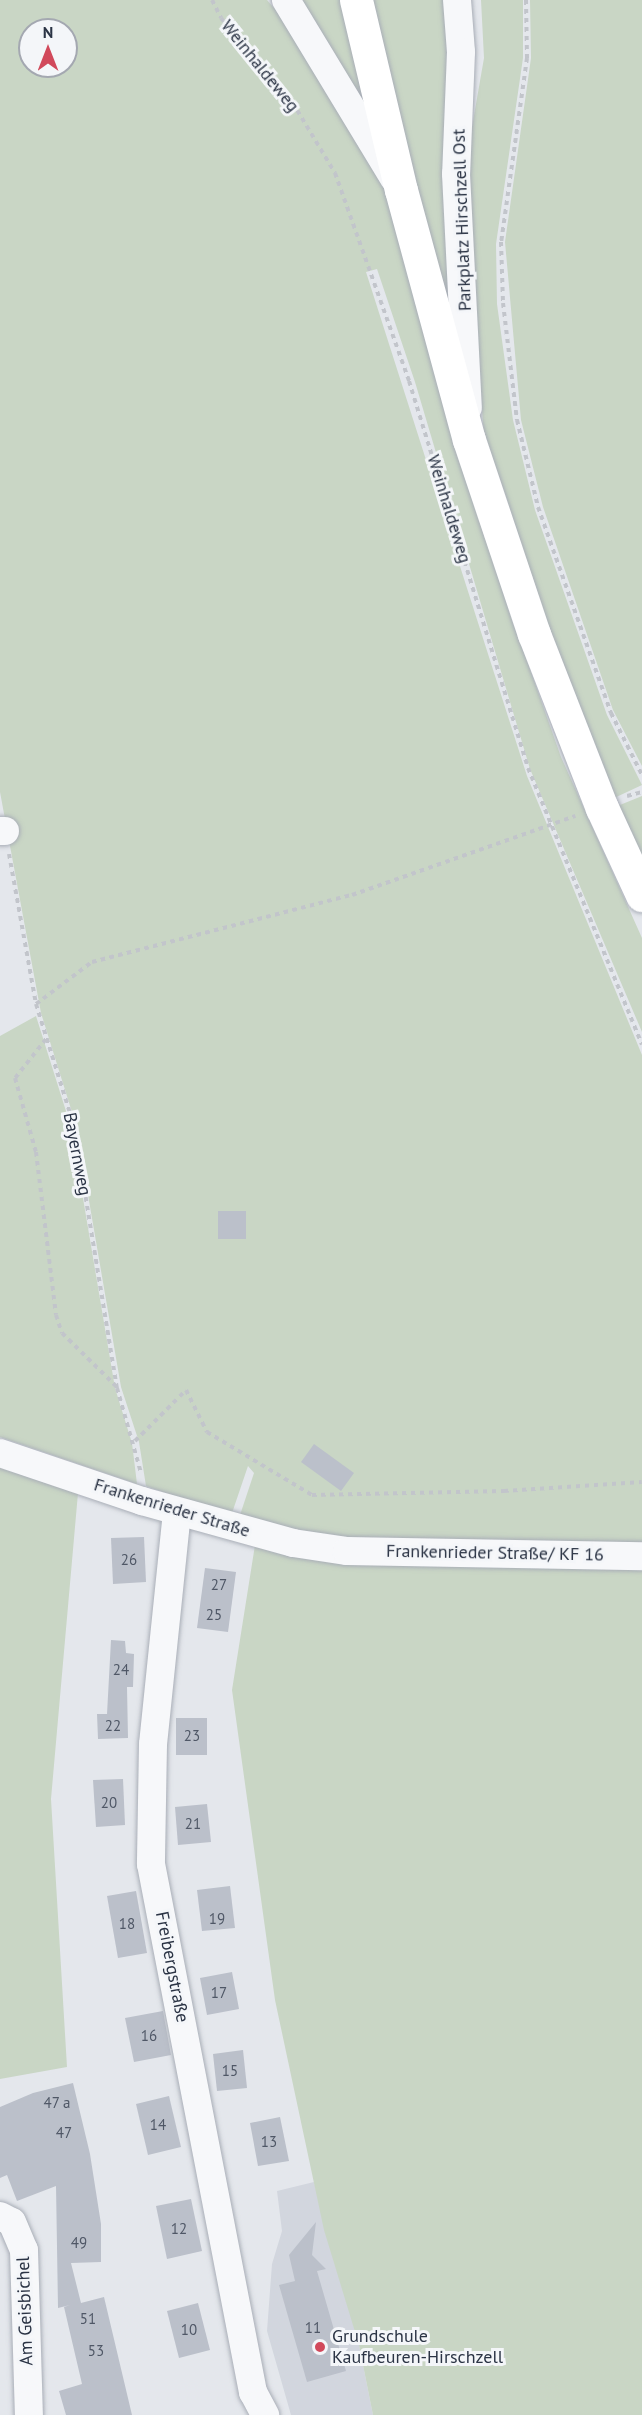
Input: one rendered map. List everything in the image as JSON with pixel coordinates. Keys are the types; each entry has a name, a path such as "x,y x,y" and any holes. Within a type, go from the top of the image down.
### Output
{"main road":[{"path":"356,0 401,190 469,440 534,634 602,808 642,895"}],"street":[{"path":"286,0 401,190"},
{"name":"Parkplatz Hirschzell Ost","path":"457,0 461,52 456,174 469,440"},
{"name":"Frankenrieder Straße","path":"0,1454 177,1512 293,1543 347,1551"},
{"name":"Freibergstraße","path":"177,1512 153,1744 152,1864 253,2392 265,2415"},
{"name":"Frankenrieder Straße/ KF 16","path":"347,1551 642,1556"},
{"name":"Am Geisbichel","path":"0,2216 12,2222 24,2250 29,2415"}],"path":[{"name":"Weinhaldeweg","path":"212,0 221,18 288,94 335,172 409,381 528,768 642,1044"},
{"path":"526,0 527,58 501,242 503,303 517,420 538,507 576,615 611,713 642,775"},
{"path":"627,796 642,792"},
{"path":"36,1004 92,962 352,895 576,816"},
{"name":"Bayernweg","path":"3,831 36,1004 74,1126 117,1388 135,1441 142,1501"},
{"path":"46,1039 15,1078 36,1152 56,1315 62,1333 117,1388"},
{"path":"135,1441 186,1390 207,1432 312,1495 482,1492 642,1482"}],"shaded area":[{"path":"314,2182 359,2345 373,2415 291,2415 267,2331 272,2264 282,2231 277,2191"}],"green space":[{"path":"0,0 267,0 292,29 388,189 519,638 561,757 642,938 642,1032 530,769 415,382 377,269 366,272 527,776 642,1055 642,1545 348,1542 239,1518 254,1473 248,1466 231,1516 146,1486 139,1442 121,1387 76,1125 41,1013 0,792"},
{"path":"298,0 344,0 364,97 360,101"},
{"path":"369,0 446,0 450,325"},
{"path":"481,0 523,0 523,58 496,244 497,304 513,420 535,510 607,715 642,785 612,799 547,630 484,436 464,173 484,58"},
{"path":"530,0 642,0 642,766 613,710 543,507 521,420 505,242 531,58"},
{"path":"642,796 642,865 615,807"},
{"path":"36,1016 71,1127 115,1388 132,1443 137,1484 0,1437 0,1036"},
{"path":"0,1467 78,1493 51,1799 67,2067 0,2079"},
{"path":"255,1545 642,1564 642,2415 373,2415 359,2345 324,2230 275,2000 232,1690"}],"building":[{"path":"218,1211 246,1211 246,1239 218,1239"},
{"path":"314,1444 354,1473 341,1491 301,1462"},
{"path":"144,1537 146,1582 113,1584 111,1538"},
{"path":"205,1568 236,1572 228,1632 197,1628"},
{"path":"111,1640 125,1641 126,1653 134,1654 133,1687 127,1687 128,1738 98,1739 97,1714 107,1714"},
{"path":"176,1718 207,1718 207,1755 176,1755"},
{"path":"123,1779 125,1825 96,1827 93,1780"},
{"path":"207,1804 211,1842 178,1845 175,1807"},
{"path":"230,1886 235,1928 202,1931 197,1890"},
{"path":"136,1891 147,1953 118,1958 107,1896"},
{"path":"232,1972 239,2009 207,2015 200,1978"},
{"path":"163,2011 171,2055 134,2062 125,2018"},
{"path":"243,2050 247,2088 217,2091 213,2054"},
{"path":"73,2083 90,2154 101,2224 101,2262 71,2263 81,2303 104,2297 132,2415 66,2415 59,2391 82,2384 64,2307 70,2305 58,2308 56,2186 17,2201 7,2175 0,2178 0,2107 33,2093"},
{"path":"169,2096 181,2147 148,2155 136,2104"},
{"path":"280,2117 289,2161 258,2166 250,2123"},
{"path":"191,2199 202,2251 167,2259 156,2206"},
{"path":"316,2222 312,2255 326,2269 317,2271 346,2371 307,2382 279,2285 295,2281 289,2255"},
{"path":"198,2303 210,2350 179,2358 167,2311"}],"place":[{"name":"Grundschule Kaufbeuren-Hirschzell","path":"320,2347"}]}
